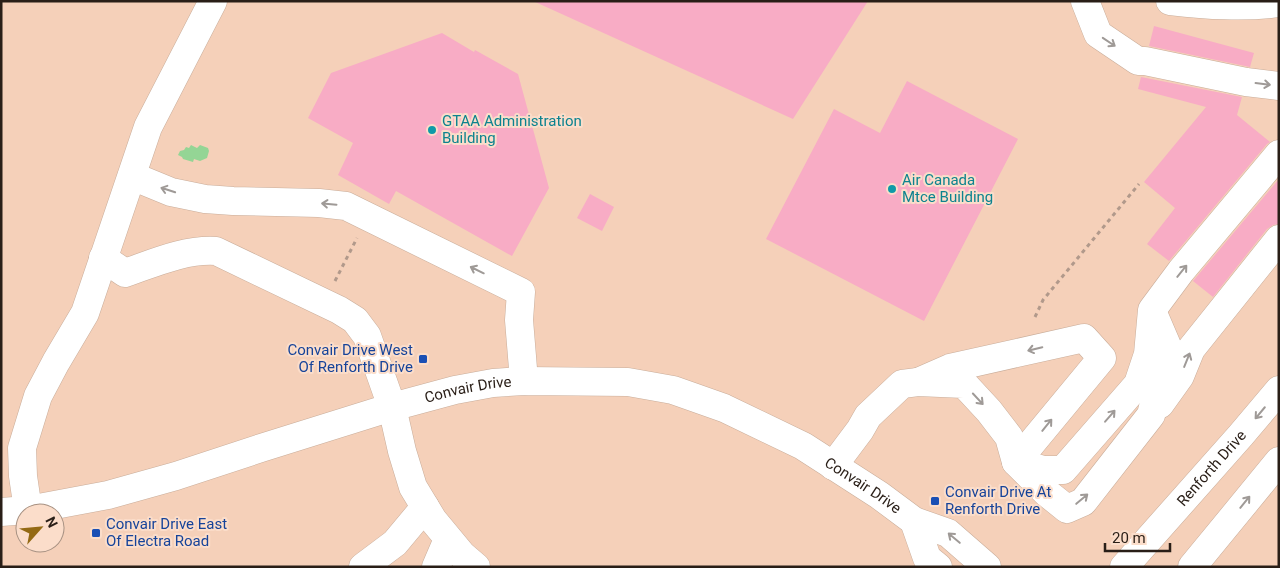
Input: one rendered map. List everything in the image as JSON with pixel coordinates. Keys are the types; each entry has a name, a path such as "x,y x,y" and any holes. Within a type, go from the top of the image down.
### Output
{"street":[{"path":"27,503 22,448 38,396 84,314 148,127 213,1"},
{"path":"1085,1 1098,34 1138,61 1246,82 1279,86"},
{"path":"1170,1 1206,6 1263,6 1279,3"},
{"path":"1016,462 1043,470 1063,470 1138,384 1148,354 1152,310 1181,272 1279,154"},
{"path":"132,176 171,192 205,199 233,202 318,203 346,206 521,292 519,320 524,381"},
{"path":"833,466 868,416 902,384 918,382 964,384 989,411 1009,437 1016,462 1047,493 1067,509 1083,502 1152,415 1180,376 1191,349 1279,239"},
{"path":"103,258 125,273 191,252 203,250 216,251 339,310 354,320 367,336 392,407 413,487 433,520 462,555 476,567"},
{"path":"1152,310 1168,348 1152,415"},
{"path":"918,382 950,368 1084,338 1102,358 1016,462"},
{"name":"Convair Drive","path":"65,503 108,495 176,476 392,407 455,390 493,383 524,381 628,382 673,390 724,408 803,446 879,495 914,521 948,533 987,567"},
{"name":"Renforth Drive","path":"1124,567 1279,390"},
{"path":"1192,567 1279,461"},
{"path":"363,567 395,543 425,507"},
{"name":"Convair Drive","path":"1,512 15,511"},
{"name":"Convair Drive","path":"914,521 927,558 938,567"},
{"path":"436,567 448,539"}],"path":[{"path":"1035,317 1043,300 1139,184"},
{"path":"332,288 368,217"}],"shaded area":[{"path":"1,1 1279,1 1279,567 1,567"}],"green space":[{"path":"191,145 197,148 200,145 208,148 207,158 200,161 194,159 193,162 183,159 178,155 180,151 186,147 189,148"}],"building":[{"path":"533,1 868,1 793,119"},
{"path":"1154,26 1254,53 1250,67 1149,46"},
{"name":"GTAA Administration Building","path":"442,33 474,52 475,50 518,74 549,188 512,256 396,191 389,204 338,175 353,143 308,118 331,73"},
{"path":"1141,77 1242,97 1237,115 1270,142 1169,261 1147,244 1175,208 1144,182 1206,107 1138,89"},
{"name":"Air Canada Mtce Building","path":"907,81 1018,139 924,321 766,239 834,109 880,133"},
{"path":"1279,179 1279,224 1267,229 1213,297 1193,281"},
{"path":"590,194 614,207 602,231 577,218"}],"place":[{"name":"GTAA Administration Building","path":"432,130"},
{"name":"Air Canada Mtce Building","path":"892,189"},
{"name":"Convair Drive West Of Renforth Drive","path":"423,359"},
{"name":"Convair Drive At Renforth Drive","path":"935,501"},
{"name":"Convair Drive East Of Electra Road","path":"96,533"}]}
